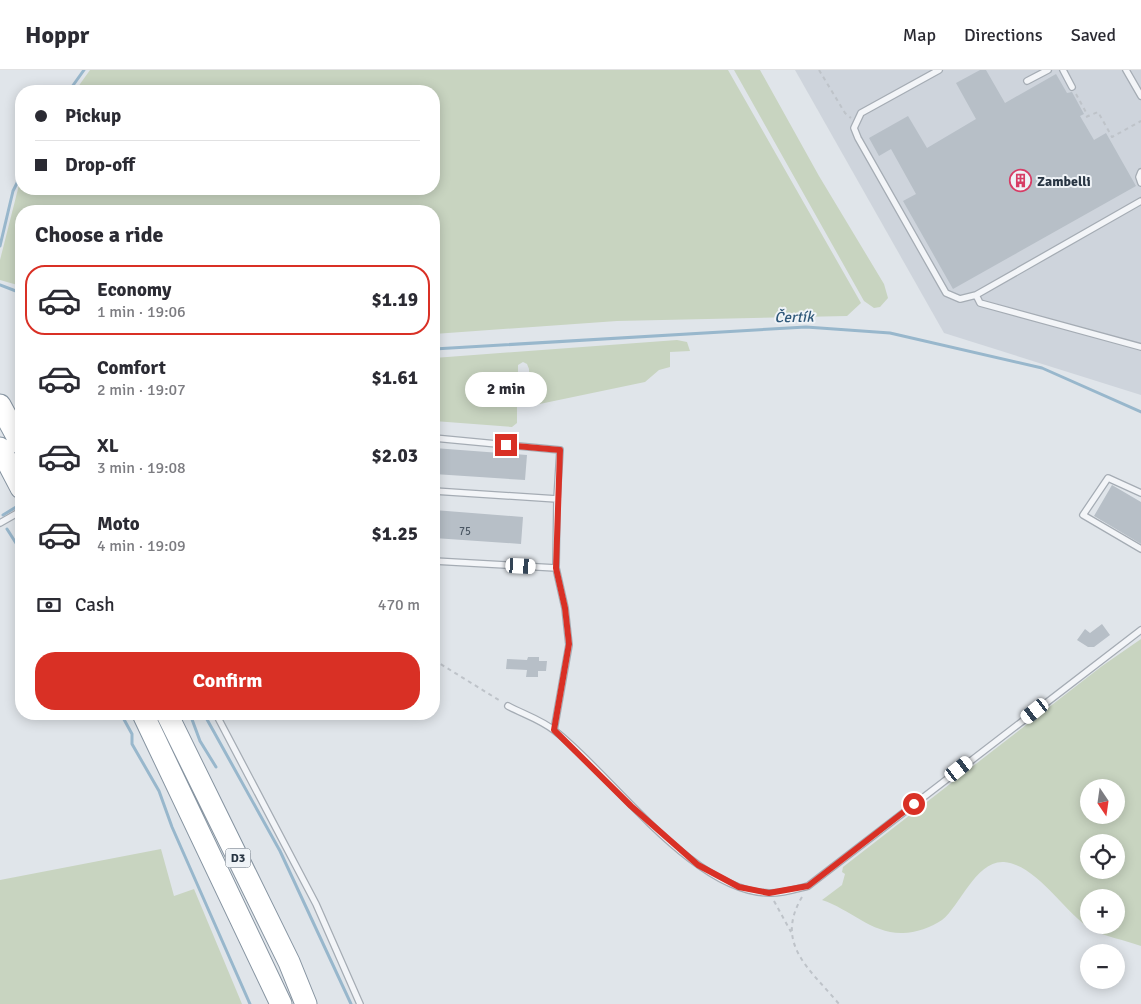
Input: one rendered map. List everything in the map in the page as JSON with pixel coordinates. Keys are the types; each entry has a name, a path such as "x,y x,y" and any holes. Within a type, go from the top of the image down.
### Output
{"highway":[{"path":"0,405 15,433"},
{"path":"0,448 15,477"},
{"name":"D3","path":"146,720 281,1004"},
{"name":"D3","path":"170,720 289,962 306,1004"}],"lane":[{"path":"940,70 861,113 854,128 946,293 960,299 976,295 1141,201"},
{"path":"1027,81 1048,70"},
{"path":"1062,70 1072,87"},
{"path":"1126,70 1141,96"},
{"path":"1141,172 1139,177 1141,183"},
{"path":"976,295 980,303 1141,347"},
{"path":"440,439 560,450 556,568 565,608 569,644 554,730"},
{"path":"1141,493 1108,478 1083,515 1141,550"},
{"path":"440,491 557,499"},
{"path":"0,523 15,514"},
{"path":"440,561 556,568"},
{"path":"508,706 554,730 631,806 698,865 739,887 769,893 808,886 1141,630"},
{"path":"219,720 307,887 360,1004"}],"path":[{"path":"819,70 845,113 856,121"},
{"path":"1072,87 1087,116 1098,112 1112,137 1141,121"},
{"path":"440,664 508,706"},
{"path":"791,932 794,910 808,886"},
{"path":"769,893 791,932 795,950 838,1004"}],"shaded area":[{"path":"795,70 1141,70 1141,395 944,333"}],"green space":[{"path":"90,70 728,70 861,303 847,316 617,321 440,334 440,205 15,205 15,284 0,280 0,260 16,195 440,195 440,85 79,85"},
{"path":"734,70 760,70 819,176 884,284 888,298 880,307 874,308 864,301"},
{"path":"677,340 687,342 690,351 670,352 670,367 659,370 645,382 530,406 529,369 527,364 523,362 518,365 518,375 513,386 517,397 517,423 512,427 440,421 440,358"},
{"path":"1141,639 1141,946 1102,934 1125,934 1125,889 1080,889 1080,920 1028,871 1004,862 994,863 985,868 942,920 913,932 903,933 881,930 822,900 842,885 845,874 842,872 843,867 1102,666"},
{"path":"161,849 174,896 194,889 242,1004 0,1004 0,880"}],"building":[{"name":"Zambelli","path":"980,70 986,70 1005,103 1056,74 1067,93 1072,92 1084,114 1080,116 1094,140 1106,133 1136,186 953,289 903,201 916,194 891,149 879,156 869,138 908,116 927,148 976,119 956,83"},
{"path":"440,448 527,455 525,480 440,474"},
{"path":"1112,485 1141,502 1141,544 1094,516"},
{"path":"440,510 523,517 521,544 440,538"},
{"path":"1102,624 1110,635 1094,647 1088,647 1077,640 1085,629 1090,633"},
{"path":"528,657 539,657 539,661 547,661 546,671 538,671 538,677 526,677 527,670 506,669 507,659 527,660"}],"waterway":[{"path":"73,85 84,70"},
{"path":"0,246 15,187"},
{"name":"Čertík","path":"0,285 15,291"},
{"name":"Čertík","path":"440,349 806,327 890,333 1042,368 1141,412"},
{"path":"3,515 15,508"},
{"path":"7,529 15,542"},
{"path":"124,720 132,734 132,744 159,791 172,827 250,1004"},
{"path":"192,720 200,741 216,767"},
{"path":"207,720 280,851 351,1004"}],"place":[{"name":"Zambelli","path":"1021,181"}],"route":[{"path":"506,445 560,450 556,568 565,608 569,644 554,730 631,806 698,865 739,887 769,893 808,886 914,804"}]}
